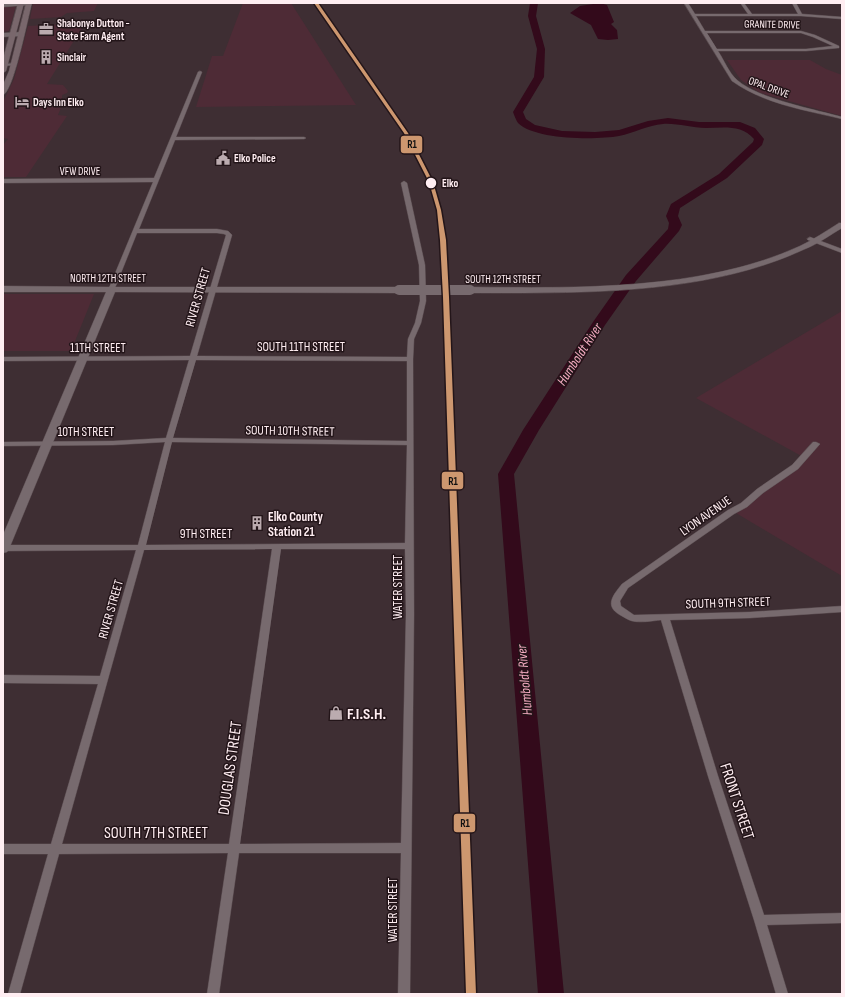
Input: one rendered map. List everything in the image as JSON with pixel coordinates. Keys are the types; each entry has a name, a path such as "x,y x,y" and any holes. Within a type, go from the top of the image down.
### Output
{"main road":[{"path":"4,67 21,3"},
{"path":"3,5 29,3 14,64 8,84 3,93"},
{"path":"17,17 21,19 20,25 24,25"},
{"path":"3,35 21,34"},
{"name":"SOUTH 12TH STREET","path":"814,240 842,218"},
{"name":"SOUTH 12TH STREET","path":"212,289 576,290 649,284 723,273 771,260 842,225"},
{"path":"3,548 112,288"},
{"name":"NORTH 12TH STREET","path":"3,289 212,289"}],"street":[{"name":"OPAL DRIVE","path":"686,3 734,80 745,89 842,118"},
{"path":"794,3 800,14"},
{"path":"742,4 751,15"},
{"path":"693,15 800,14 842,18"},
{"name":"GRANITE DRIVE","path":"704,32 801,32 840,47"},
{"path":"715,50 806,50 840,47"},
{"path":"4,67 14,64"},
{"path":"112,288 174,139 200,72"},
{"path":"174,139 304,138"},
{"name":"VFW DRIVE","path":"3,181 157,180"},
{"name":"WATER STREET","path":"404,183 422,265 422,301 418,323 411,339 410,359 412,443 409,546 410,614 405,848 404,994"},
{"name":"RIVER STREET","path":"14,994 141,546 169,440 212,289 229,236 226,232 217,231 136,231"},
{"path":"814,240 842,251"},
{"name":"SOUTH 11TH STREET","path":"193,358 410,359"},
{"name":"11TH STREET","path":"3,359 193,358"},
{"name":"SOUTH 10TH STREET","path":"169,440 412,443"},
{"name":"10TH STREET","path":"3,444 113,443 169,440"},
{"name":"LYON AVENUE","path":"617,609 615,602 616,597 625,586 795,467 816,444"},
{"name":"9TH STREET","path":"3,548 141,546 409,546"},
{"name":"DOUGLAS STREET","path":"213,994 278,547"},
{"name":"SOUTH 9TH STREET","path":"617,609 633,618 750,615 842,609"},
{"name":"FRONT STREET","path":"664,617 782,994"},
{"path":"3,679 103,680"},
{"name":"SOUTH 7TH STREET","path":"3,849 405,848"},
{"path":"760,920 842,918"}],"shaded area":[{"path":"33,3 98,3 94,11 67,13 61,17 30,19"},
{"path":"243,3 291,3 356,105 196,107 212,56 223,56"},
{"path":"600,3 607,5 614,22 611,24 617,30 618,39 598,39 591,25 570,13 580,6"},
{"path":"16,6 9,31 3,32 3,7"},
{"path":"85,23 47,84 63,85 68,91 62,95 62,105 58,115 67,116 26,177 3,177 3,145 8,139 3,138 3,102 14,79 28,26"},
{"path":"727,60 810,60 826,69 842,75 842,116 760,93 741,80"},
{"path":"3,294 94,294 71,351 3,351"},
{"path":"842,311 842,576 736,513 805,458 696,398"}],"waterway":[{"name":"Humboldt River","path":"534,3 532,16 541,49 539,77 518,112 522,121 532,127 545,131 579,135 619,133 663,121 699,125 728,124 745,127 751,130 759,139 758,143 723,176 675,206 672,216 676,223 673,231 631,278 598,325 531,430 506,474 551,994"}],"transit line":[{"name":"R1","path":"316,3 406,133 431,182 439,210 443,240 446,297 471,994"}],"place":[{"name":"Shabonya Dutton - State Farm Agent","path":"46,29"},
{"name":"Sinclair","path":"46,57"},
{"name":"Days Inn Elko","path":"22,102"},
{"name":"Elko Police","path":"223,158"},
{"name":"Elko","path":"431,183"},
{"name":"Elko County Station 21","path":"257,523"},
{"name":"F.I.S.H.","path":"336,713"}]}
